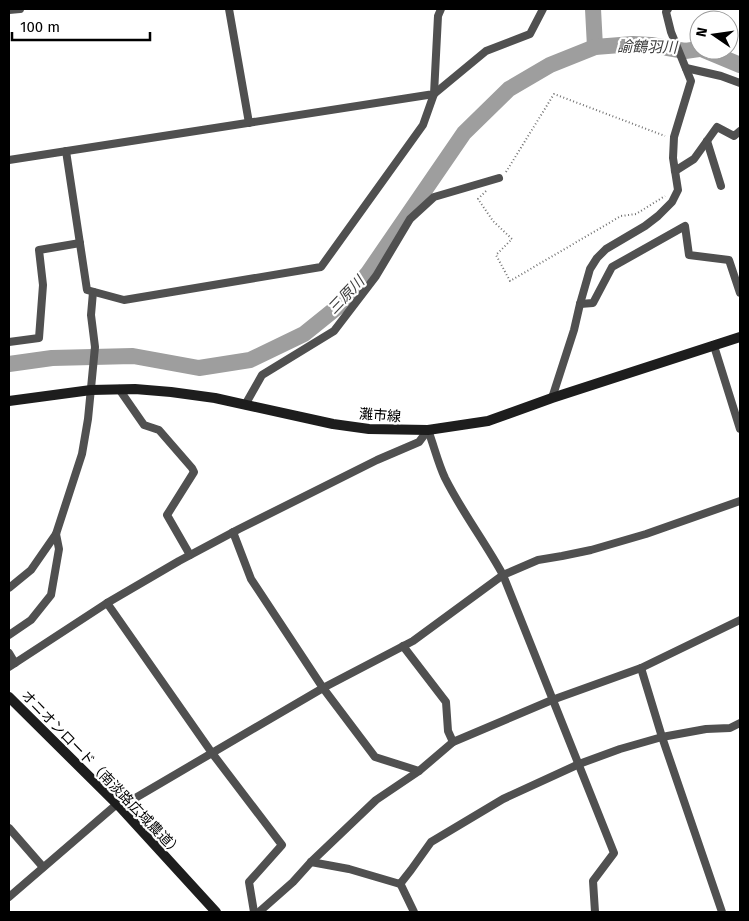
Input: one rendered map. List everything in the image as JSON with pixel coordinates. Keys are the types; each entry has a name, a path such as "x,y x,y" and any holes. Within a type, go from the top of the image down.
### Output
{"main road":[{"name":"灘市線","path":"9,401 92,386 171,392 215,398 369,430 428,430 488,421 552,398 740,337"},
{"name":"オニオンロード（南淡路広域農道）","path":"9,697 119,805 216,912"}],"street":[{"path":"9,10 20,9"},
{"path":"229,9 249,123"},
{"path":"66,151 87,290 124,300 321,267 423,125 434,94 438,16 441,9"},
{"path":"9,160 434,94 486,51 530,34 542,9"},
{"path":"552,398 574,330 590,269 606,249 658,216 672,202 678,190 673,158 674,139 691,80 671,32 666,12 668,9"},
{"path":"686,68 721,76 740,83"},
{"path":"675,171 694,159 717,127 734,136 740,132"},
{"path":"707,141 721,186"},
{"path":"245,405 262,375 334,332 376,276 410,219 434,197 499,178"},
{"path":"580,304 593,303 612,267 685,226 689,254 729,260 740,293"},
{"path":"9,342 39,338 43,285 39,250 80,243"},
{"path":"9,588 31,570 56,534 82,454 88,419 95,348 91,315 94,292"},
{"path":"714,346 740,429"},
{"path":"119,389 144,426 159,430 194,472 167,515 190,555"},
{"path":"9,653 12,665 107,603 190,555 377,460 420,442 428,430"},
{"path":"428,430 445,476 464,512 503,575 614,853 593,881 595,912"},
{"path":"9,897 119,805 323,688 413,641 503,575 538,560 591,550 646,534 740,501"},
{"path":"233,532 251,579 323,688 375,757 419,771"},
{"path":"9,635 31,620 51,595 59,549 56,534"},
{"path":"107,603 212,753 282,845 249,882 254,912"},
{"path":"259,912 293,882 311,862 376,800 419,771 453,742 552,700 641,668 740,620"},
{"path":"403,646 446,702 448,731 453,742"},
{"path":"641,668 662,737 722,912"},
{"path":"400,883 431,842 503,799 578,764 620,748 662,737 706,729 730,728 740,723"},
{"path":"9,828 43,867"},
{"path":"311,862 349,869 400,883 414,912"}],"path":[{"path":"499,178 505,172 554,94 674,139"},
{"path":"485,192 478,198 493,221 512,239 496,255 510,281 621,216 636,214 664,196 675,196"}],"waterway":[{"path":"593,9 595,47"},
{"name":"三原川","path":"9,364 52,358 133,356 199,368 250,360 304,334 340,305 368,273 464,133 509,89 550,65 595,47 633,44 689,50"},
{"name":"諭鶴羽川","path":"728,60 740,65"}]}
